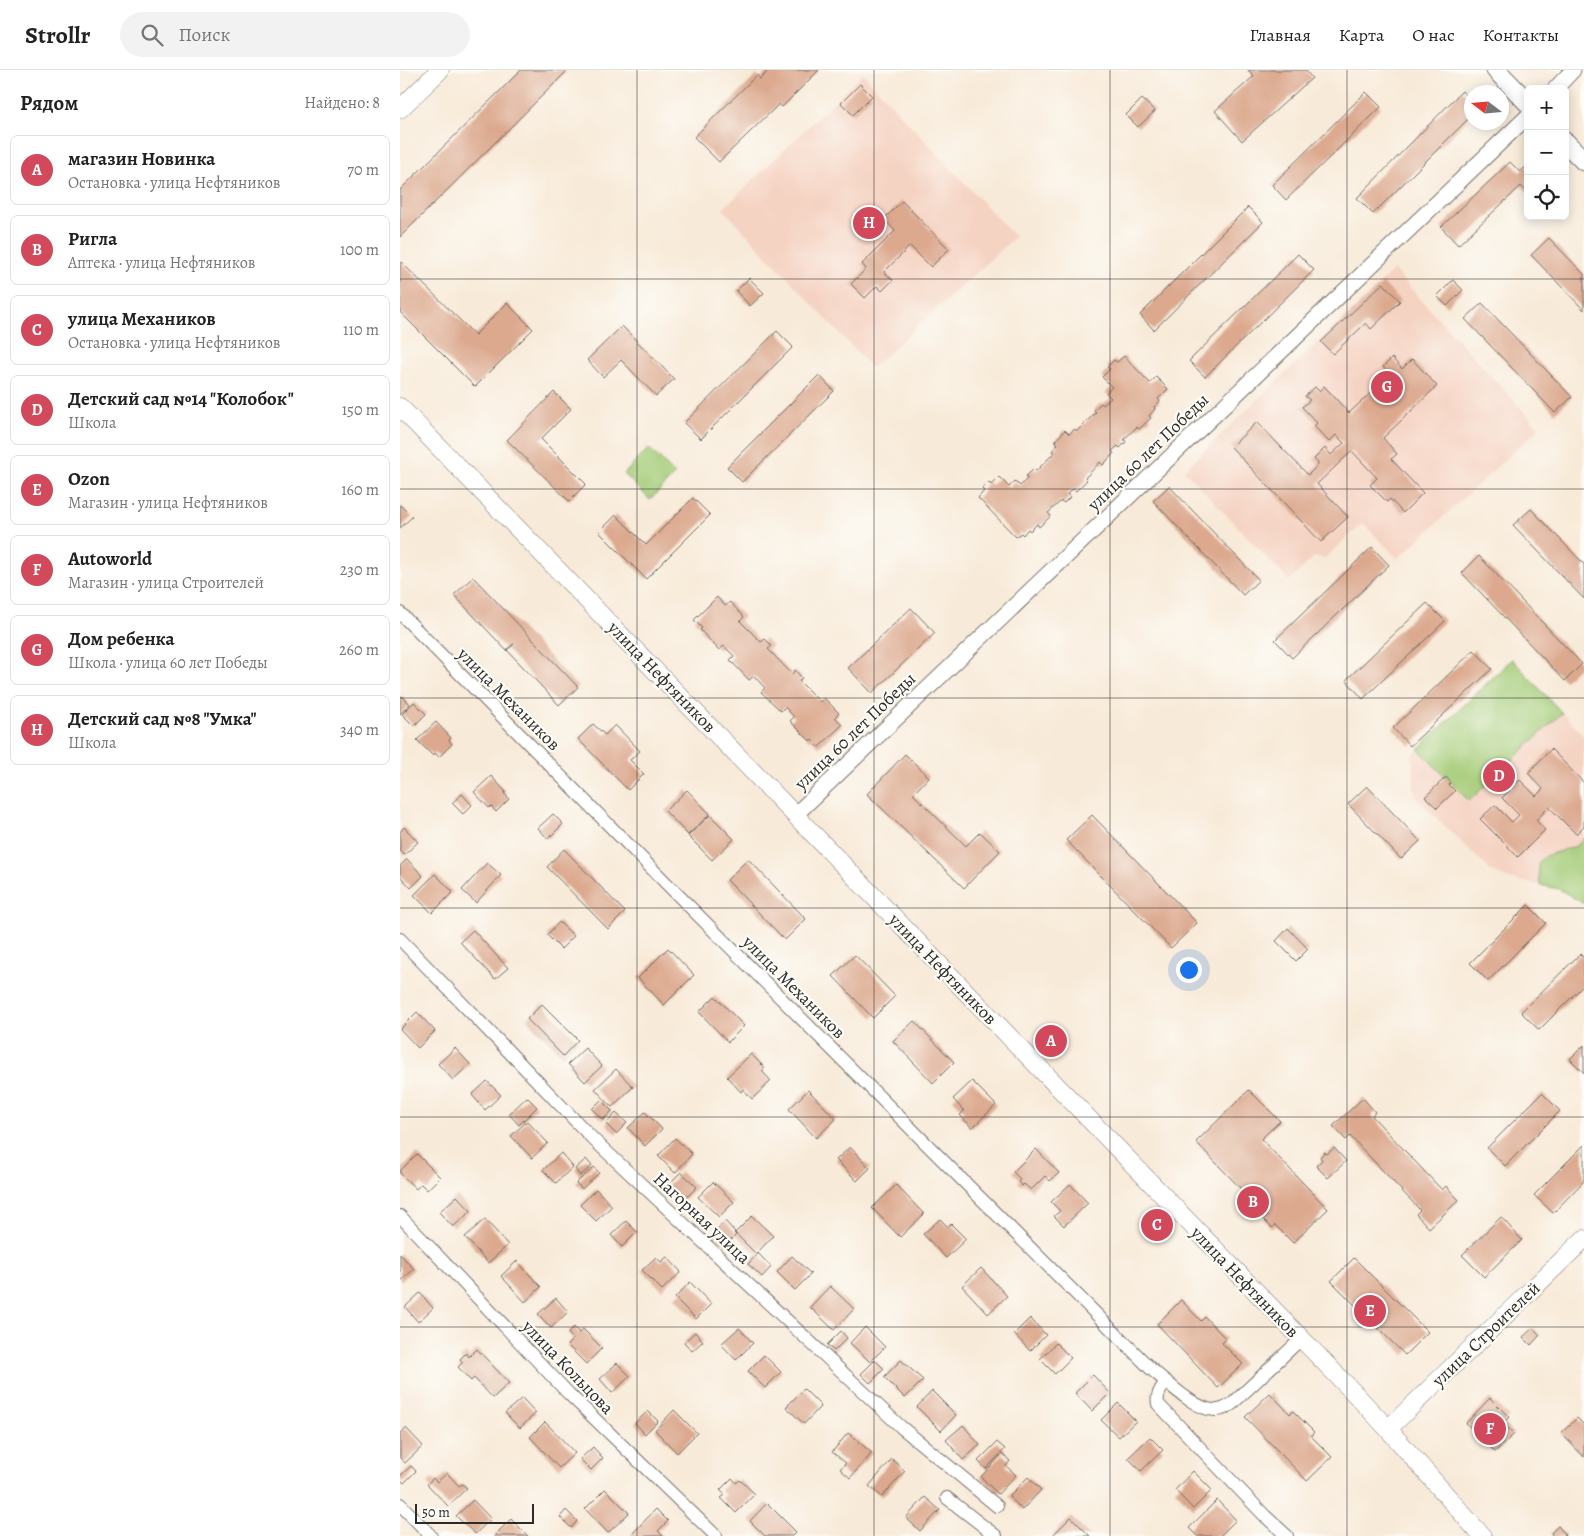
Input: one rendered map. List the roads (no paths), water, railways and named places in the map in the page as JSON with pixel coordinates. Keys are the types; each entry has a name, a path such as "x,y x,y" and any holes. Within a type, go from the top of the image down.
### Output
{"main road":[{"path":"400,109 440,70"},
{"path":"1496,70 1524,99"},
{"path":"1569,146 1584,161"},
{"name":"улица Нефтяников","path":"400,407 1388,1429 1482,1536"},
{"name":"улица Строителей","path":"1388,1429 1584,1239"}],"street":[{"path":"1559,85 1573,70"},
{"name":"улица 60 лет Победы","path":"795,815 1524,120"},
{"name":"улица Механиков","path":"400,613 1151,1369 1188,1398 1208,1409 1218,1410 1232,1404 1301,1339"},
{"name":"Нагорная улица","path":"400,939 594,1140 901,1427 997,1506"},
{"name":"улица Кольцова","path":"400,1216 569,1394 716,1536"},
{"path":"1166,1381 1159,1393 1158,1404 1265,1516 1287,1536"},
{"path":"947,1498 996,1536"},
{"path":"400,1504 431,1536"}],"place":[{"name":"Детский сад №8 \"Умка\"","path":"869,223"},
{"name":"Дом ребенка","path":"1387,387"},
{"name":"Детский сад №14 \"Колобок\"","path":"1499,776"},
{"name":"магазин Новинка","path":"1051,1041"},
{"name":"Ригла","path":"1253,1202"},
{"name":"улица Механиков","path":"1157,1225"},
{"name":"Ozon","path":"1370,1311"},
{"name":"Autoworld","path":"1490,1429"}]}
